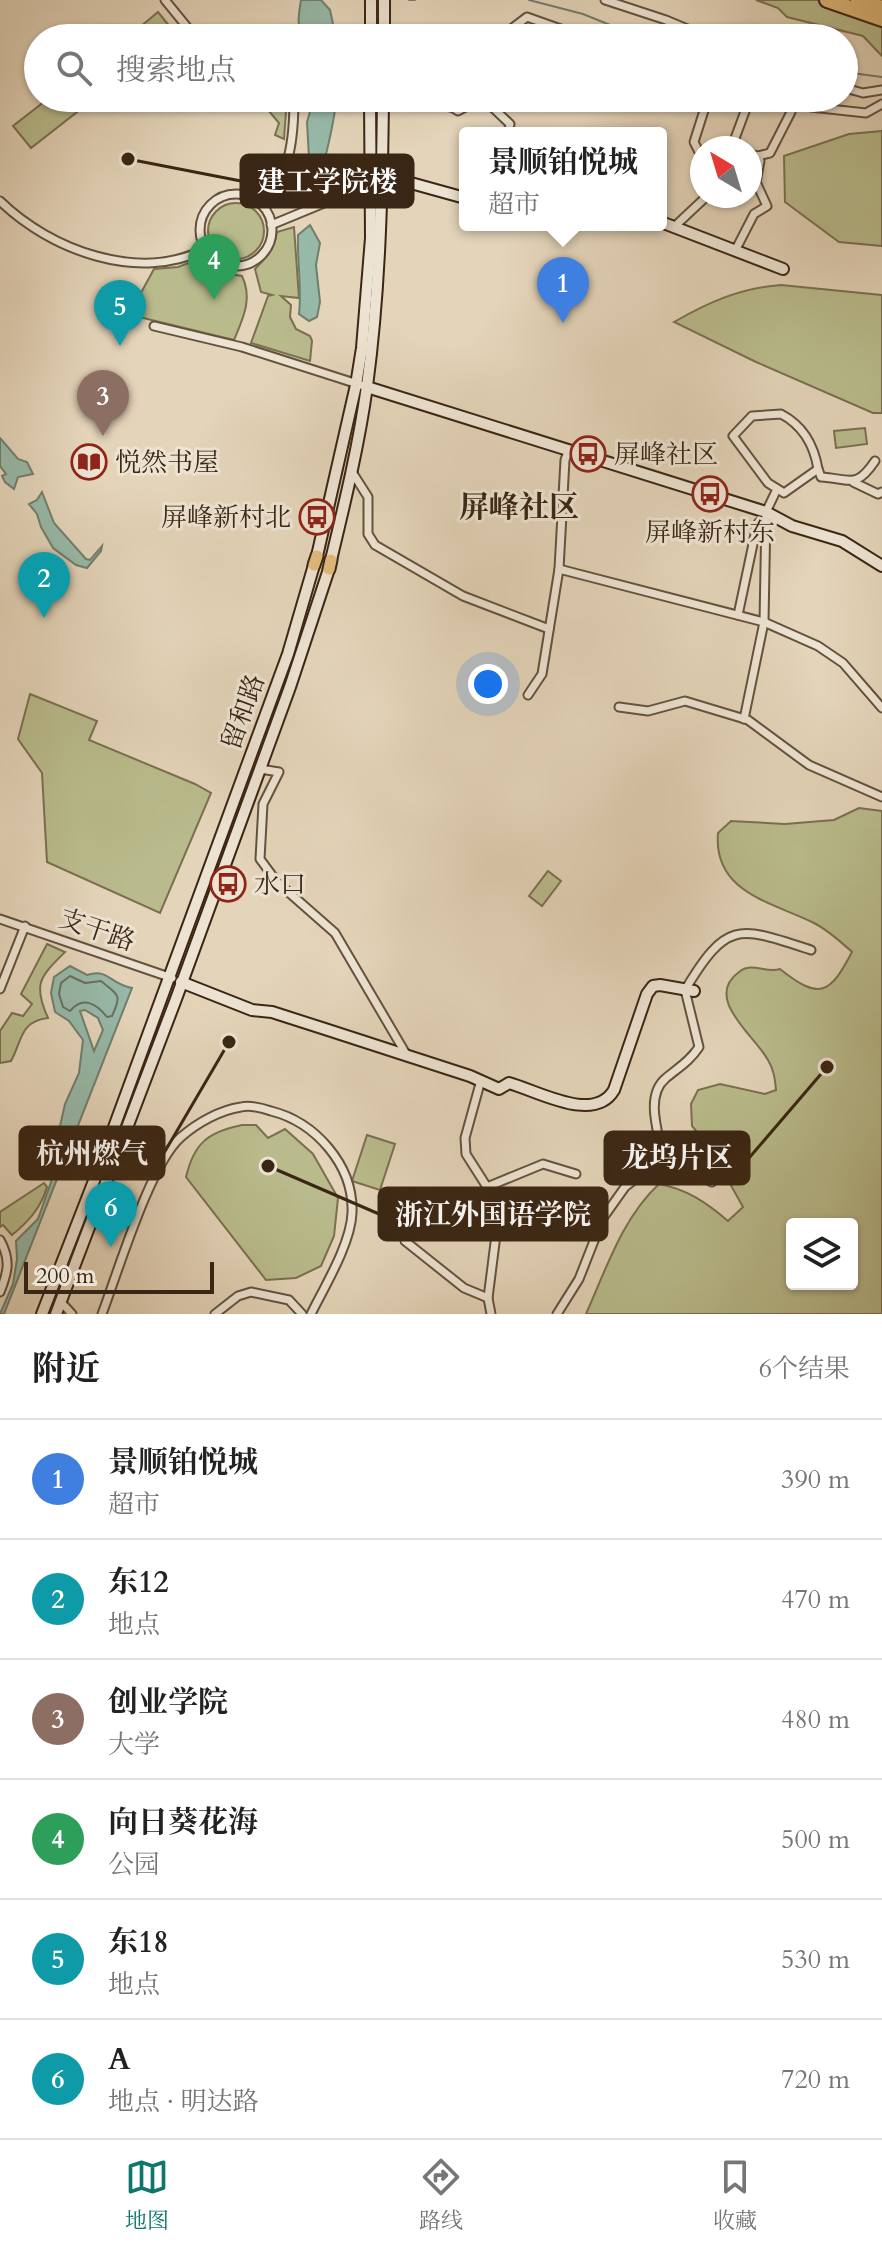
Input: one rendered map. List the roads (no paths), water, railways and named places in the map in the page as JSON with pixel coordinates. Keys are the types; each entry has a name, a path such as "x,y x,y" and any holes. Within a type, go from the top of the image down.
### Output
{"highway":[{"path":"827,0 882,19"},
{"path":"858,0 882,8"}],"main road":[{"path":"371,2 371,24"},
{"path":"384,3 384,24"},
{"name":"留和路","path":"42,1314 288,654 316,560 362,386 371,190 370,112"},
{"name":"留和路","path":"56,1314 260,769 330,564 352,472 377,288 383,112"},
{"path":"382,175 459,196"},
{"path":"667,224 783,269"},
{"path":"362,386 766,512 792,526 842,541 882,566"},
{"path":"181,982 252,1010 272,1012 406,1054 499,1089 509,1083 579,1105 593,1106 609,1098 614,1090 647,994 653,986 690,990"}],"street":[{"path":"165,0 185,24"},
{"path":"605,0 676,24"},
{"path":"518,24 527,17 547,24"},
{"path":"858,91 882,90"},
{"path":"852,112 866,113 882,104"},
{"path":"260,204 280,182 292,135 293,112"},
{"path":"497,112 509,127"},
{"path":"696,136 704,112"},
{"path":"736,136 745,112"},
{"path":"762,154 770,153 791,112"},
{"path":"271,225 351,192 371,190"},
{"path":"239,195 260,204 271,225 270,243 259,258 234,266 225,265 210,256 200,234 202,219 221,197 239,195"},
{"path":"735,251 754,214 767,206 762,198"},
{"path":"0,201 14,215 48,236 107,258 150,265 175,261 205,249"},
{"path":"674,227 694,208"},
{"path":"154,326 242,347 362,386"},
{"path":"818,469 784,493 768,483 733,436 752,416 781,414 791,419 803,432 811,446 821,477 851,481 878,494 882,492"},
{"path":"528,695 542,674 559,569 565,460 569,449"},
{"path":"851,481 863,478 875,461"},
{"path":"352,472 368,497 368,534 375,545 463,596 549,629"},
{"path":"744,719 764,622 766,512 777,489"},
{"path":"738,615 757,525 759,522 766,524"},
{"path":"559,569 764,622 818,646 843,663 882,708"},
{"path":"619,707 648,711 685,701 744,719 809,765 882,797"},
{"path":"260,769 279,772 263,804 260,859 277,882 335,933 406,1054"},
{"name":"支干路","path":"0,919 181,982"},
{"path":"0,989 25,926"},
{"path":"663,1158 653,1106 657,1087 692,1059 699,1047 690,990 707,953 734,933 767,936 811,950"},
{"path":"481,1080 465,1138 466,1154 487,1187 496,1235 488,1298 491,1314"},
{"path":"102,1314 159,1166 180,1138 212,1116 243,1106 281,1113 315,1133 343,1169 352,1211 349,1231 311,1314"},
{"path":"663,1158 712,1182"},
{"path":"557,1314 579,1279 603,1218 625,1187 663,1158"},
{"path":"487,1187 543,1164 576,1174"},
{"path":"0,1240 8,1261 0,1292"},
{"path":"405,1241 464,1288 488,1298"},
{"path":"215,1314 238,1296 251,1292 289,1300 302,1314"},
{"path":"61,1302 72,1314"}],"water":[{"path":"301,0 321,0 330,10 333,24 299,24"},
{"path":"310,112 334,112 317,180 291,200 292,184 309,158 307,122"},
{"path":"310,225 320,243 316,265 320,302 317,317 309,321 299,314 298,235"},
{"path":"0,438 18,459 27,462 33,474 18,477 14,489 2,476 6,474 0,466"},
{"path":"42,492 54,523 86,559 90,560 102,546 87,568 76,565 53,548 29,504 37,500"},
{"path":"70,966 87,975 105,975 132,988 4,1314 0,1314 13,1284 16,1241 38,1219 63,1148 58,1135 65,1104 79,1073 83,1040 69,1021 55,1012 51,993 54,977","holes":["85,1010 98,1018 103,1030 94,1051 80,1011"]}],"waterway":[{"path":"409,0 415,0"},
{"path":"529,0 608,24"},
{"path":"858,74 882,77"}],"place":[{"name":"建工学院楼","path":"128,159"},
{"name":"向日葵花海","path":"214,300"},
{"name":"景顺铂悦城","path":"563,323"},
{"name":"东18","path":"120,346"},
{"name":"创业学院","path":"103,436"},
{"name":"屏峰社区","path":"588,454"},
{"name":"悦然书屋","path":"89,462"},
{"name":"屏峰新村东","path":"710,494"},
{"name":"屏峰新村北","path":"317,517"},
{"name":"东12","path":"44,618"},
{"name":"水口","path":"228,884"},
{"name":"杭州燃气","path":"229,1042"},
{"name":"龙坞片区","path":"827,1067"},
{"name":"浙江外国语学院","path":"268,1166"},
{"name":"A","path":"111,1247"}],"district":[{"name":"屏峰社区","path":"519,507"}]}
